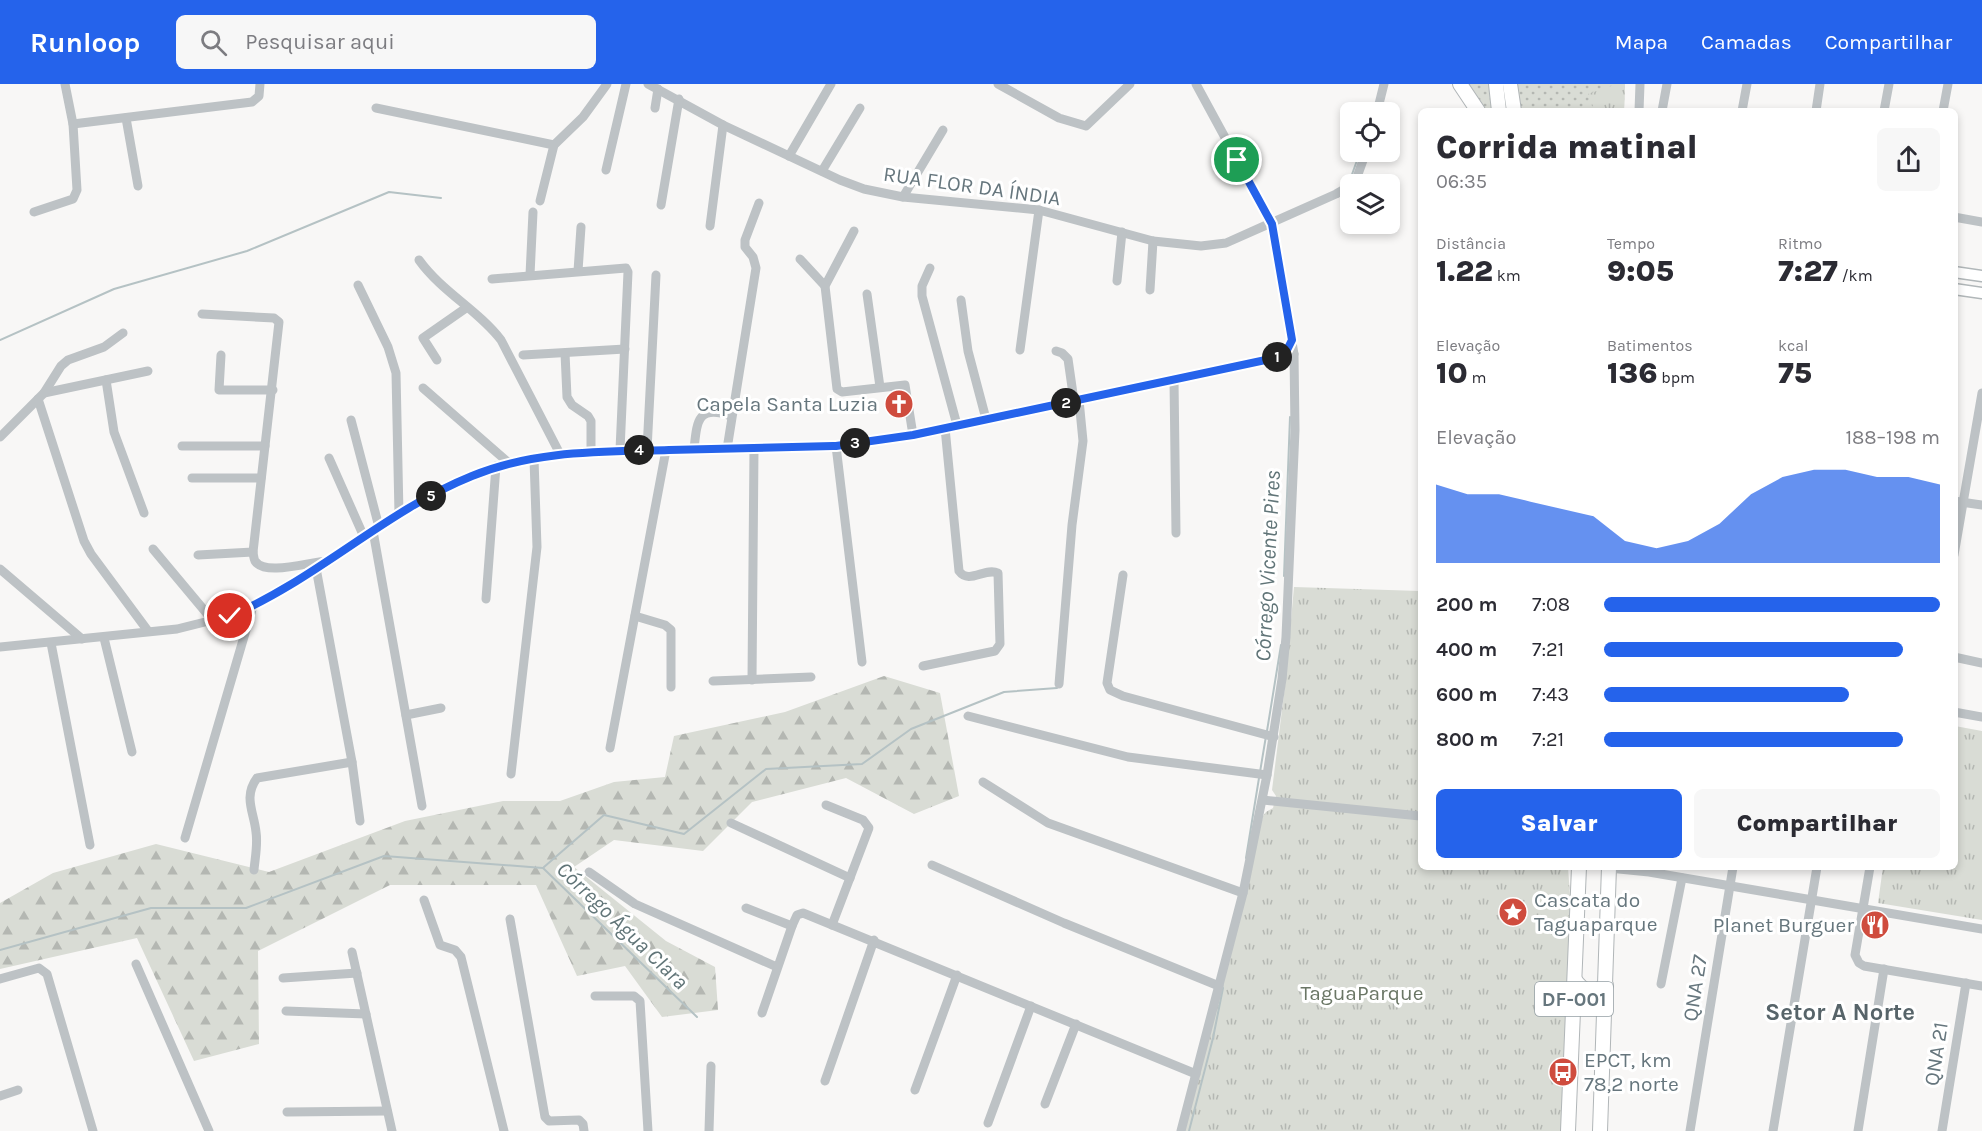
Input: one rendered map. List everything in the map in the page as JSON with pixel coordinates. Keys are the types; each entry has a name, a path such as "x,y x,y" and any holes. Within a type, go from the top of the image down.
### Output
{"highway":[{"path":"1460,84 1476,108"},
{"path":"1496,84 1499,108"},
{"path":"1510,84 1514,108"},
{"name":"DF-001","path":"1568,1131 1579,870"},
{"name":"DF-001","path":"1600,1131 1608,870"},
{"path":"1575,980 1579,986 1589,992 1595,992 1606,985"}],"main road":[{"path":"1958,273 1982,276"},
{"path":"1958,290 1982,293"}],"street":[{"path":"34,212 76,196 73,124 65,84"},
{"path":"73,124 252,102 259,96 260,84"},
{"path":"540,201 554,145 591,108 607,84"},
{"path":"606,170 626,84"},
{"name":"RUA FLOR DA ÍNDIA","path":"648,84 723,125 864,189 903,198 1039,210 1153,241 1201,246 1226,243 1272,224 1340,190"},
{"path":"789,156 831,84"},
{"path":"998,84 1059,118 1073,120 1084,126 1088,125 1130,84"},
{"path":"1181,1131 1243,893 1274,736 1283,668 1295,430 1289,355 1292,340 1272,224 1196,84"},
{"path":"1380,102 1384,84"},
{"path":"1639,108 1640,84"},
{"path":"1663,108 1667,84"},
{"path":"1743,108 1747,84"},
{"path":"1816,108 1820,84"},
{"path":"1885,108 1889,84"},
{"path":"1944,108 1948,84"},
{"path":"655,108 658,89"},
{"path":"661,205 679,99"},
{"path":"376,108 554,145"},
{"path":"822,171 860,108"},
{"path":"126,118 138,186"},
{"path":"710,226 723,125"},
{"path":"903,198 943,130"},
{"path":"727,449 756,268 753,257 745,247 745,240 759,203"},
{"path":"1020,350 1039,210"},
{"path":"530,275 532,212"},
{"path":"1958,218 1982,222"},
{"path":"578,271 581,227"},
{"path":"854,231 825,286 837,389 842,392 902,384 906,387 913,435"},
{"path":"1117,281 1122,232"},
{"path":"1150,290 1153,241"},
{"path":"800,259 825,286"},
{"path":"419,260 431,276 493,329 501,340 560,454"},
{"path":"492,279 626,267 628,272 620,450"},
{"path":"930,268 922,286 922,296 957,425"},
{"path":"647,450 656,275"},
{"path":"358,285 388,347 396,373 399,514"},
{"path":"867,294 879,387"},
{"path":"961,300 968,351 986,419"},
{"path":"437,360 423,338 466,308"},
{"path":"202,315 278,319 279,322 253,552 254,561 270,568 329,561"},
{"path":"0,437 41,396 61,366 68,360 104,347 123,333"},
{"path":"523,355 625,349"},
{"path":"1056,351 1068,359 1083,441 1072,525 1059,684"},
{"path":"565,353 567,397 572,405 588,416 591,421 591,452"},
{"path":"221,355 219,390 273,390"},
{"path":"0,647 104,638 214,622 253,606 329,561 399,514 456,483 509,463 560,454 620,450 836,446 913,435 1289,355"},
{"path":"41,396 148,371"},
{"path":"106,380 114,432 144,513"},
{"path":"1174,380 1176,533"},
{"path":"423,388 509,463"},
{"path":"1982,393 1959,501 1982,505"},
{"path":"41,396 75,517 84,541 91,554 148,631"},
{"path":"694,449 700,417 707,412 715,411 731,416"},
{"path":"351,420 376,529 422,806"},
{"path":"923,666 995,651 1000,644 998,573 991,571 967,578 959,571 945,428"},
{"path":"182,446 265,446"},
{"path":"836,446 862,663"},
{"path":"752,680 754,448"},
{"path":"610,748 666,450"},
{"path":"329,458 364,537"},
{"path":"511,774 537,547 534,459"},
{"path":"486,599 496,466"},
{"path":"192,478 261,478"},
{"path":"153,549 214,622"},
{"path":"198,555 253,552"},
{"path":"316,568 352,762 360,822"},
{"path":"0,569 82,639"},
{"path":"1123,575 1107,683 1110,690 1123,696 1274,736"},
{"path":"185,838 253,606"},
{"path":"635,616 665,624 671,630 671,687"},
{"path":"104,638 132,752"},
{"path":"51,643 90,845"},
{"path":"1958,658 1982,663"},
{"path":"713,681 811,677"},
{"path":"406,715 441,708"},
{"path":"1958,713 1982,717"},
{"path":"968,716 1136,758 1267,776"},
{"path":"254,870 257,834 249,802 251,790 257,778 352,762"},
{"path":"983,782 1048,823 1243,893"},
{"path":"1263,800 1418,816"},
{"path":"826,805 863,820 869,825 868,833 832,924"},
{"path":"731,823 850,878"},
{"path":"932,865 1064,923 1219,986"},
{"path":"1573,870 1578,886"},
{"path":"1649,870 1682,878 1982,929"},
{"name":"QNA 27","path":"1690,1131 1733,870"},
{"path":"1773,1131 1816,870"},
{"path":"1870,870 1856,960 1864,966 1982,986"},
{"path":"589,872 635,904 777,967"},
{"path":"1661,984 1682,878"},
{"path":"424,900 440,945 455,950 461,957 504,1131"},
{"path":"746,908 792,926"},
{"path":"762,1013 792,926 797,915 801,913 874,940 1196,1074"},
{"path":"510,919 545,1117 549,1120 579,1120 583,1124 584,1131"},
{"path":"825,1080 874,940"},
{"path":"352,952 392,1131"},
{"path":"136,964 208,1131"},
{"path":"0,979 39,968 47,974 93,1131"},
{"path":"1858,1128 1884,969"},
{"path":"283,978 357,973"},
{"path":"915,1090 957,975"},
{"name":"QNA 21","path":"1942,1131 1966,983"},
{"path":"595,996 632,996 637,997 640,1001 648,1131"},
{"path":"988,1123 1031,1006"},
{"path":"286,1011 366,1014"},
{"path":"1045,1104 1076,1024"},
{"path":"709,1131 711,1066"},
{"path":"0,1096 18,1090"},
{"path":"287,1112 387,1111"}],"green space":[{"path":"1463,84 1492,84 1494,108 1479,108"},
{"path":"1517,84 1625,84 1624,108 1521,108"},
{"path":"1617,84 1625,84 1624,108 1594,108 1588,94"},
{"name":"TaguaParque","path":"1294,587 1418,591 1418,870 1568,870 1571,910 1562,1131 1183,1131 1263,816 1273,808 1276,796 1272,790"},
{"path":"884,676 940,693 959,796 914,814 846,778 752,802 703,851 614,840 574,867 666,941 715,967 718,1010 662,1017 625,966 577,976 536,885 390,885 258,951 259,1044 194,1061 137,938 0,969 0,903 53,873 156,844 269,872 405,821 503,801 560,801 614,782 665,777 674,736 785,712"},
{"path":"1958,727 1982,731 1982,920 1878,903 1883,870 1958,870"}],"waterway":[{"name":"Córrego Vicente Pires","path":"1352,174 1356,162"},
{"path":"0,340 114,289 247,251 389,192 441,198"},
{"name":"Córrego Vicente Pires","path":"1284,576 1290,417"},
{"name":"Córrego Vicente Pires","path":"1267,731 1281,645"},
{"path":"544,867 604,815 684,834 766,769 862,764 911,729 1004,692 1057,688"},
{"name":"Córrego Vicente Pires","path":"1260,772 1266,736"},
{"name":"Córrego Vicente Pires","path":"1246,858 1259,778"},
{"name":"Córrego Água Clara","path":"0,950 151,908 246,908 384,856 543,868 697,1017"},
{"name":"Córrego Vicente Pires","path":"1189,1131 1213,1038 1223,988"}],"place":[{"name":"Capela Santa Luzia","path":"899,404"},
{"name":"Cascata do Taguaparque","path":"1513,912"},
{"name":"Planet Burguer","path":"1875,925"},
{"name":"EPCT, km 78,2 norte","path":"1563,1072"}],"district":[{"name":"Setor A Norte","path":"1840,1012"}],"route":[{"path":"230,616 253,606 329,561 399,514 456,483 496,466 560,454 620,450 836,446 875,441 913,435 1284,356 1292,340 1272,224 1237,160"}]}
